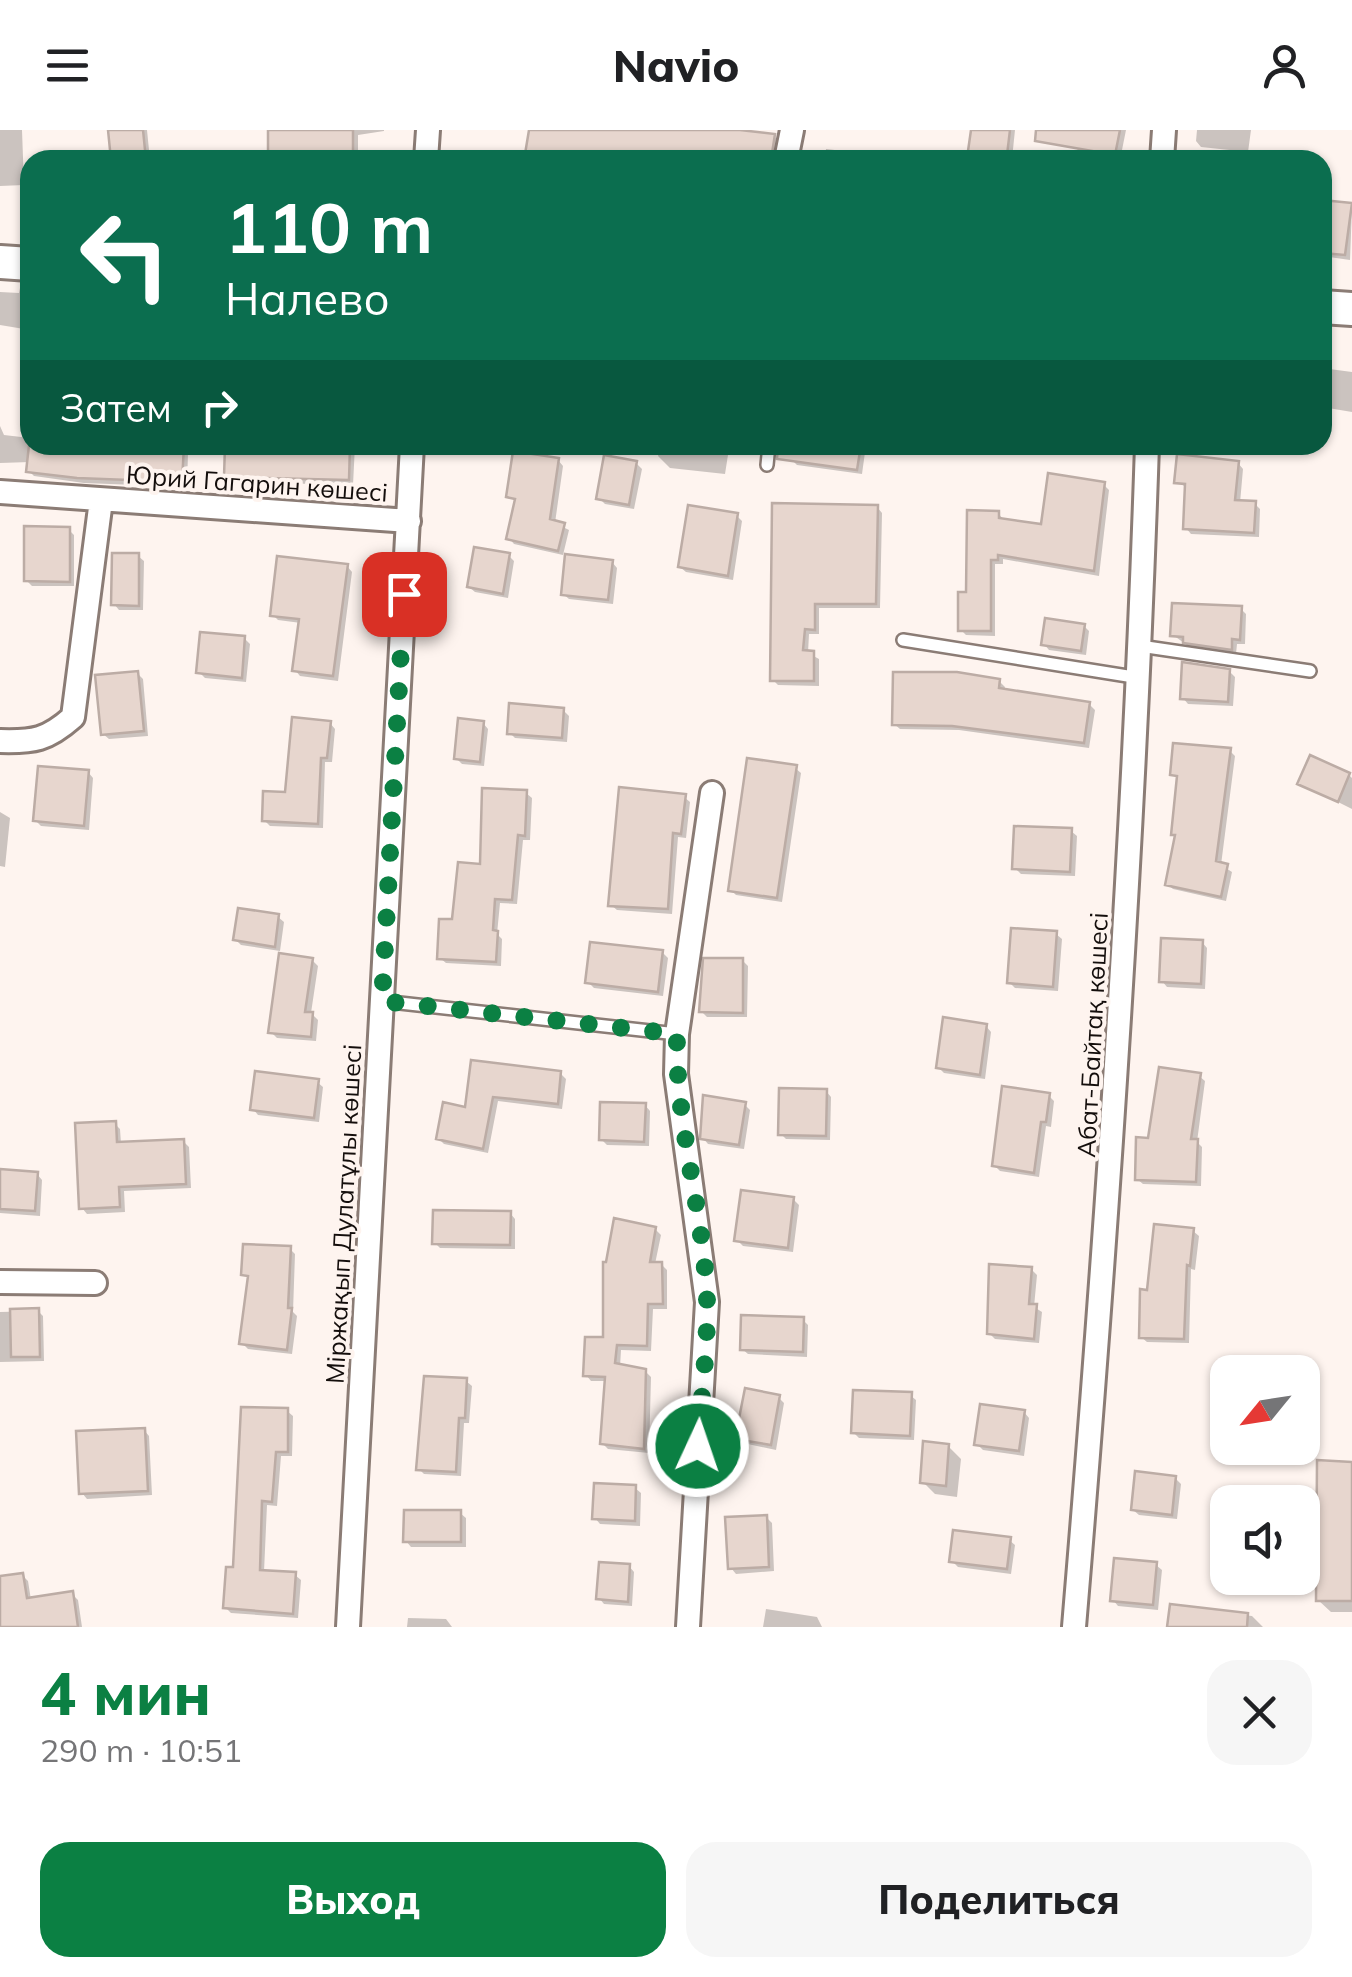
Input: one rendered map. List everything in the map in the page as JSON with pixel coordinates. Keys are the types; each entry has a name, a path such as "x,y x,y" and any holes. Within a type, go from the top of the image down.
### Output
{"street":[{"name":"Міржақып Дулатұлы көшесі","path":"348,1627 411,455"},
{"name":"Абат-Байтақ көшесі","path":"1074,1627 1108,1231 1140,678 1147,455"},
{"name":"Юрий Гагарин көшесі","path":"0,492 408,520"},
{"name":"Юрий Гагарин көшесі","path":"0,741 29,742 53,734 72,718 101,500"},
{"path":"688,1627 707,1302 683,1141 676,1074 677,1034 712,793"},
{"path":"0,1282 96,1283"}],"lane":[{"path":"767,465 768,455"},
{"path":"903,640 1140,678"},
{"path":"1140,646 1310,671"},
{"path":"382,1001 677,1034"}],"building":[{"path":"108,130 143,130 145,150 110,150"},
{"path":"268,130 353,130 353,150 268,150"},
{"path":"529,130 740,130 775,134 773,150 526,150"},
{"path":"971,130 1010,130 1008,150 968,150"},
{"path":"1036,130 1120,130 1116,150 1086,150 1035,141"},
{"path":"1332,201 1352,203 1345,255 1332,254"},
{"path":"28,455 183,455 182,482 26,472"},
{"path":"225,455 350,455 349,480 224,477"},
{"path":"512,455 559,458 550,519 565,523 558,551 506,539 515,499 506,497"},
{"path":"604,455 637,461 629,505 596,499"},
{"path":"777,455 859,455 857,470 777,459"},
{"path":"1177,455 1239,461 1235,500 1256,501 1254,533 1183,529 1185,484 1174,483"},
{"path":"1048,473 1105,482 1094,571 998,555 998,560 991,560 991,631 958,631 958,592 966,592 967,510 999,511 999,518 1041,524"},
{"path":"772,503 878,505 876,604 815,604 815,630 805,629 803,650 814,651 814,681 770,681"},
{"path":"688,505 738,513 728,576 678,567"},
{"path":"24,526 70,527 70,582 24,581"},
{"path":"474,547 510,553 503,594 467,587"},
{"path":"112,553 139,553 139,606 111,605"},
{"path":"565,554 613,560 608,600 561,595"},
{"path":"277,556 348,564 333,676 292,671 299,619 270,616"},
{"path":"1172,603 1242,606 1240,640 1232,639 1232,650 1183,643 1183,637 1170,636"},
{"path":"1045,618 1085,624 1081,651 1041,645"},
{"path":"200,632 245,636 242,678 196,673"},
{"path":"1182,662 1230,669 1228,702 1180,699"},
{"path":"138,671 144,731 101,735 95,675"},
{"path":"893,672 957,672 1000,679 999,688 1090,702 1084,743 952,726 892,725"},
{"path":"509,703 564,708 562,738 507,734"},
{"path":"292,717 331,721 327,758 321,758 318,824 262,821 263,791 285,792"},
{"path":"458,718 484,721 480,762 454,759"},
{"path":"1173,743 1231,748 1216,861 1228,864 1221,897 1165,885 1175,835 1171,835 1177,776 1170,775"},
{"path":"1310,755 1350,773 1338,802 1297,784"},
{"path":"747,758 797,765 777,898 728,891"},
{"path":"38,766 89,770 84,826 33,821"},
{"path":"619,787 686,794 681,834 673,833 668,909 608,906"},
{"path":"482,788 527,790 525,836 518,835 512,900 495,899 496,962 437,959 439,919 452,919 458,862 480,864"},
{"path":"1014,826 1072,828 1070,872 1012,869"},
{"path":"238,908 279,914 275,947 233,940"},
{"path":"1011,928 1057,931 1053,987 1007,983"},
{"path":"1161,938 1203,940 1201,984 1159,982"},
{"path":"590,942 663,950 658,992 585,983"},
{"path":"279,953 313,958 305,1012 313,1012 311,1037 268,1033"},
{"path":"703,958 743,958 743,1013 699,1012"},
{"path":"943,1017 987,1024 980,1075 936,1068"},
{"path":"471,1060 561,1071 558,1104 493,1097 483,1149 436,1139 443,1102 465,1107"},
{"path":"1159,1067 1201,1073 1191,1139 1198,1139 1196,1182 1135,1180 1136,1137 1148,1138"},
{"path":"255,1071 319,1079 314,1118 250,1110"},
{"path":"1002,1086 1050,1093 1046,1122 1041,1122 1034,1173 992,1166"},
{"path":"779,1088 827,1089 826,1136 778,1135"},
{"path":"703,1095 746,1102 739,1145 700,1139"},
{"path":"600,1102 646,1103 644,1142 599,1140"},
{"path":"116,1121 117,1142 184,1139 186,1184 119,1187 120,1207 79,1209 75,1123"},
{"path":"0,1169 38,1172 35,1211 0,1209"},
{"path":"741,1190 794,1197 788,1248 734,1241"},
{"path":"433,1210 511,1211 510,1245 432,1244"},
{"path":"614,1218 656,1227 650,1262 662,1262 663,1304 648,1304 647,1346 617,1345 615,1363 646,1369 644,1449 600,1444 605,1377 583,1376 585,1337 603,1337 603,1262"},
{"path":"1154,1224 1194,1228 1190,1266 1187,1265 1184,1339 1139,1338 1140,1289 1147,1290"},
{"path":"243,1244 291,1246 288,1308 292,1308 287,1350 239,1344 248,1276 241,1275"},
{"path":"989,1264 1032,1267 1029,1304 1037,1304 1034,1339 987,1334"},
{"path":"39,1308 40,1357 11,1357 10,1309"},
{"path":"741,1315 804,1317 803,1352 740,1350"},
{"path":"424,1376 467,1378 465,1418 459,1418 456,1472 416,1470"},
{"path":"745,1388 780,1395 771,1445 735,1439"},
{"path":"853,1390 912,1392 910,1436 851,1433"},
{"path":"980,1404 1025,1410 1019,1451 974,1445"},
{"path":"241,1407 288,1408 288,1452 276,1452 272,1502 262,1501 260,1570 296,1572 293,1614 223,1608 226,1567 233,1567"},
{"path":"145,1428 148,1491 79,1494 76,1431"},
{"path":"923,1441 949,1444 946,1486 920,1483"},
{"path":"1320,1460 1352,1462 1352,1601 1316,1601 1316,1595 1320,1595 1320,1485 1317,1485"},
{"path":"1135,1471 1176,1476 1172,1515 1131,1510"},
{"path":"594,1483 636,1485 635,1521 592,1519"},
{"path":"404,1510 461,1510 461,1542 403,1542"},
{"path":"767,1515 769,1567 728,1569 725,1517"},
{"path":"953,1530 1011,1537 1007,1569 949,1562"},
{"path":"1114,1558 1157,1562 1153,1605 1110,1601"},
{"path":"599,1562 630,1564 628,1602 596,1599"},
{"path":"23,1573 27,1598 73,1591 78,1627 0,1627 0,1576"},
{"path":"1170,1604 1248,1613 1247,1627 1167,1627"}],"route":[{"path":"404,594 382,1001 677,1034 676,1074 682,1102 683,1141 707,1302 698,1446"}]}
